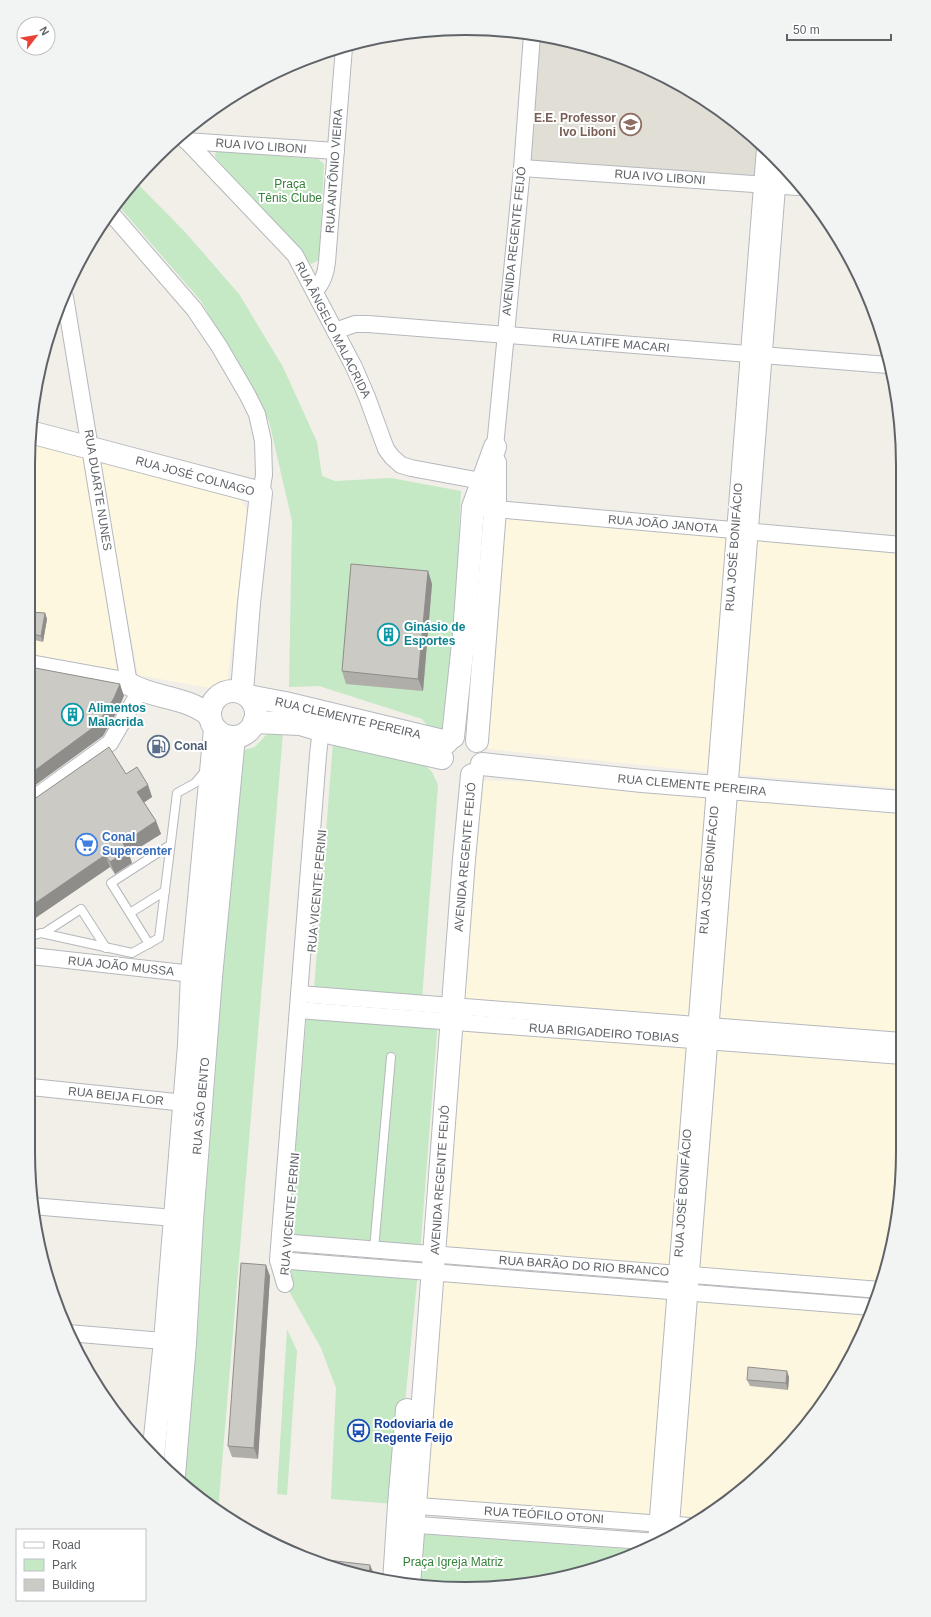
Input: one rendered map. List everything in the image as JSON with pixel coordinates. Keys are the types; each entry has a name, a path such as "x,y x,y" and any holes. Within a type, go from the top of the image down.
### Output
{"street":[{"name":"AVENIDA REGENTE FEIJÓ","path":"447,746 474,635 495,510 489,483 495,447 522,168 532,40"},
{"name":"RUA ANTÔNIO VIEIRA","path":"315,291 321,284 326,273 344,53"},
{"name":"RUA IVO LIBONI","path":"186,138 336,151"},
{"name":"RUA ÂNGELO MALACRIDA","path":"185,139 291,250 315,291 335,331 367,398 386,449 392,458 401,465 411,468 489,483"},
{"name":"RUA JOSÉ BONIFÁCIO","path":"661,1535 684,1274 757,355 770,184 767,158"},
{"name":"RUA IVO LIBONI","path":"522,168 793,186"},
{"name":"RUA JOSÉ BONIFÁCIO","path":"770,184 776,168"},
{"path":"114,217 194,309 219,346 247,394 257,414 263,441 264,475 261,493"},
{"name":"RUA DUARTE NUNES","path":"66,305 134,688"},
{"name":"RUA LATIFE MACARI","path":"335,331 355,324 368,324 884,365"},
{"name":"RUA JOSÉ COLNAGO","path":"36,434 261,493 249,602 245,694"},
{"name":"AVENIDA REGENTE FEIJÓ","path":"395,1576 407,1515 457,858 475,762 473,507 489,483"},
{"name":"RUA JOÃO JANOTA","path":"473,507 896,544"},
{"path":"35,667 134,688 186,703 198,707 220,727 246,732 254,722 255,708 253,701 245,694 234,690 220,694 211,705 220,727"},
{"path":"35,797 110,743 134,688"},
{"name":"RUA CLEMENTE PEREIRA","path":"245,694 327,723 447,746 463,735 468,736 475,762 723,781 896,788"},
{"name":"RUA CLEMENTE PEREIRA","path":"254,722 300,724 327,723"},
{"name":"RUA VICENTE PERINI","path":"283,1261 327,723"},
{"name":"RUA SÃO BENTO","path":"202,975 212,764 220,727"},
{"name":"RUA SÃO BENTO","path":"169,1463 175,1342 192,1104 189,1045 202,975 220,727"},
{"path":"447,746 444,764 453,775 475,762"},
{"name":"RUA CLEMENTE PEREIRA","path":"723,781 896,801"},
{"name":"RUA JOÃO MUSSA","path":"35,956 202,975"},
{"name":"RUA BRIGADEIRO TOBIAS","path":"303,1002 703,1033 896,1041"},
{"name":"RUA BRIGADEIRO TOBIAS","path":"703,1033 896,1055"},
{"name":"RUA BEIJA FLOR","path":"35,1087 192,1104"},
{"path":"39,1207 183,1219"},
{"name":"RUA BARÃO DO RIO BRANCO","path":"284,1242 374,1250 426,1263 682,1292 867,1307"},
{"name":"RUA BARÃO DO RIO BRANCO","path":"283,1261 426,1263 684,1274 873,1289"},
{"path":"75,1334 175,1342"},
{"name":"RUA SÃO BENTO","path":"155,1449 175,1342"},
{"name":"AVENIDA REGENTE FEIJÓ","path":"407,1515 410,1578"},
{"name":"RUA TEÓFILO OTONI","path":"407,1515 661,1535"}],"lane":[{"path":"35,934 41,932 132,953 159,938 177,793 195,783 212,764"},
{"path":"149,944 111,883 170,845"},
{"path":"130,913 165,891"},
{"path":"44,933 81,909 106,948"},
{"path":"374,1250 391,1057"}],"shaded area":[{"name":"E.E. Professor Ivo Liboni","path":"532,40 549,43 604,58 656,79 705,108 728,124 765,156 763,184 522,168"},
{"path":"36,438 84,448 118,678 35,661"},
{"path":"106,459 235,490 248,512 226,691 138,675 100,468"},
{"path":"495,510 735,530 717,773 480,748"},
{"path":"750,532 896,544 896,788 731,774"},
{"path":"474,780 716,787 697,1024 453,1006"},
{"path":"730,789 896,802 896,1041 710,1026"},
{"path":"452,1021 695,1040 677,1273 434,1254"},
{"path":"709,1041 896,1056 895,1180 888,1235 873,1289 691,1275"},
{"path":"433,1272 676,1291 657,1523 415,1505"},
{"path":"689,1293 867,1307 852,1342 838,1367 807,1414 789,1435 770,1456 728,1493 681,1524 671,1525"}],"green space":[{"name":"Praça Tênis Clube","path":"216,151 318,159 324,164 319,260 311,264 218,161 215,156"},
{"path":"139,185 185,232 239,294 283,367 317,442 322,476 335,481 391,478 461,491 450,729 435,735 422,719 319,686 289,687 292,521 269,421 201,301 120,208"},
{"path":"283,733 219,1504 183,1475 217,1054 212,919 237,752 255,747 266,735"},
{"path":"333,741 426,766 432,772 438,785 422,999 314,989"},
{"path":"307,1010 438,1020 420,1253 288,1243"},
{"path":"287,1261 418,1271 395,1504 331,1499 336,1388 321,1348 285,1284"},
{"path":"287,1329 297,1351 287,1495 277,1494"},
{"name":"Praça Igreja Matriz","path":"421,1534 629,1549 577,1567 549,1574 522,1578 466,1582 418,1579"}],"building":[{"name":"Ginásio de Esportes","path":"351,564 428,571 418,679 342,671"},
{"path":"35,612 45,613 41,636 35,634"},
{"name":"Alimentos Malacrida","path":"35,668 120,684 114,698 98,724 35,770"},
{"name":"Conal Supercenter","path":"109,747 126,774 137,767 148,785 137,792 156,821 123,843 127,851 110,862 105,855 35,903 35,799"},
{"path":"241,1263 266,1265 254,1448 228,1446"},
{"path":"748,1367 787,1371 786,1383 747,1380"},
{"path":"332,1561 370,1565 370,1571"}],"place":[{"name":"E.E. Professor Ivo Liboni","path":"631,125"},
{"name":"Ginásio de Esportes","path":"389,634"},
{"name":"Alimentos Malacrida","path":"73,715"},
{"name":"Conal","path":"158,746"},
{"name":"Conal Supercenter","path":"87,844"},
{"name":"Rodoviaria de Regente Feijo","path":"359,1431"}]}
